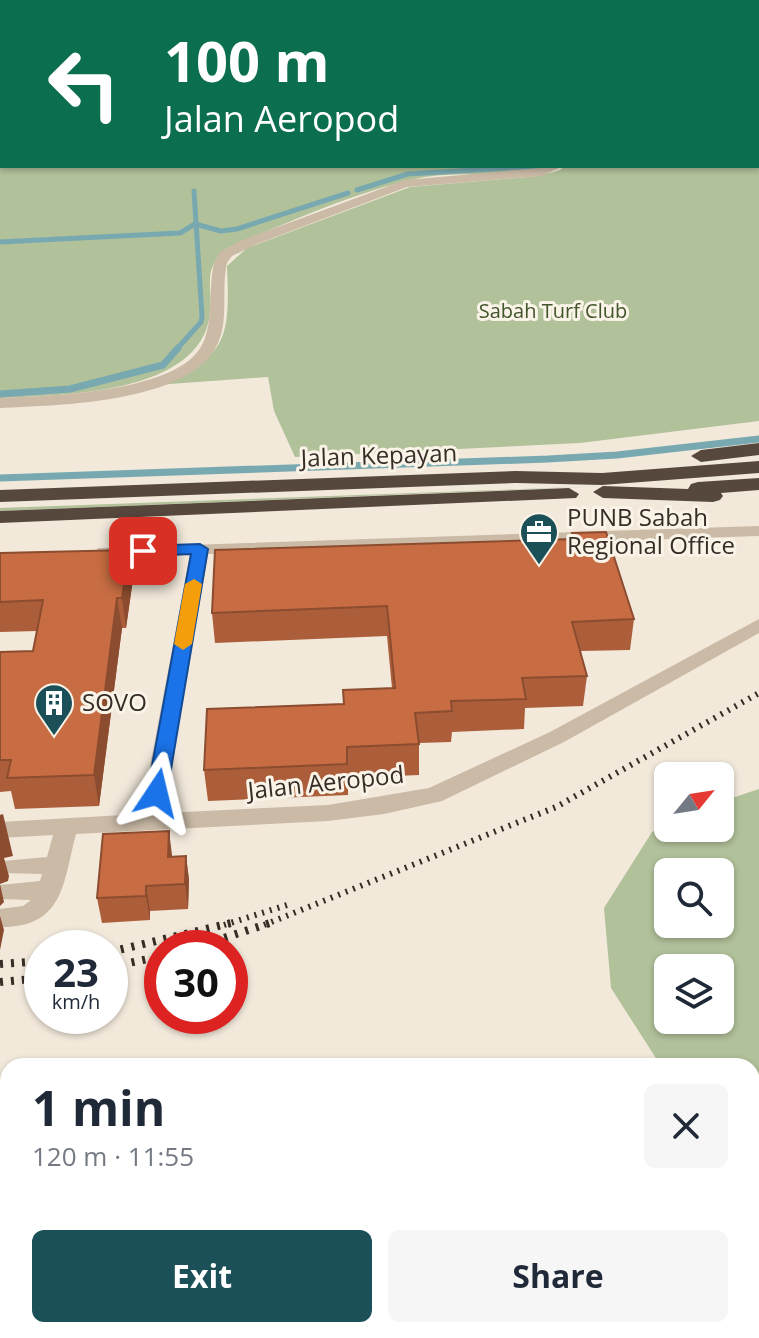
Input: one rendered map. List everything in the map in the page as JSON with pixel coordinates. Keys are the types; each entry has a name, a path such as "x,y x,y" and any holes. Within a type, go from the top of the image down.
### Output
{"highway":[{"path":"516,477 540,470 759,449"},
{"name":"Jalan Kepayan","path":"0,496 516,477 602,479 759,467"},
{"name":"Jalan Kepayan","path":"0,517 759,484"},
{"path":"603,492 759,497"}],"street":[{"path":"0,403 89,397 120,391 168,376 195,362 204,354 216,328 219,265 229,252 252,241 405,184 446,178 528,174 550,168"},
{"path":"92,553 759,529"},
{"path":"151,824 200,549"},
{"name":"Jalan Aeropod","path":"0,830 328,813 384,806 434,795 557,737 759,625"},
{"path":"2,918 29,915 47,900 66,828"},
{"path":"11,867 58,865"},
{"path":"6,892 50,890"}],"green space":[{"path":"0,168 540,168 518,173 440,175 400,183 326,207 229,247 211,270 210,313 201,340 182,360 156,375 125,385 57,395 0,398"},
{"name":"Sabah Turf Club","path":"759,168 759,421 580,443 295,457 274,411 268,377 156,385 198,365 220,342 227,311 227,266 247,248 410,187 539,176 560,170"},
{"path":"608,486 0,511 0,508"},
{"path":"759,789 759,1058 656,1058 611,988 604,908 652,832 654,842 734,842 734,797"}],"building":[{"path":"606,532 634,619 572,622 587,676 522,678 526,699 451,701 452,711 415,713 419,744 347,747 347,764 204,770 207,709 344,704 343,690 395,688 387,606 212,613 215,550 574,539 572,533"},
{"path":"129,550 122,598 117,598 94,775 7,778 11,760 0,760 0,652 33,651 43,600 0,602 0,553"},
{"path":"169,831 168,857 186,856 185,884 146,886 146,896 97,898 103,834"}],"waterway":[{"path":"357,190 408,174 511,168"},
{"path":"194,191 196,224"},
{"path":"196,224 221,231 237,229 348,193"},
{"path":"0,242 180,233 196,224"},
{"path":"176,350 201,322 202,316 196,224"},
{"path":"0,394 70,389 163,365 178,348"},
{"path":"0,478 548,459 617,455 759,439"}],"railway":[{"path":"265,925 556,807 759,693"},
{"path":"228,924 287,905"},
{"path":"265,925 270,923"},
{"path":"128,948 228,924"},
{"path":"224,925 228,924"},
{"path":"248,930 265,925"},
{"path":"128,963 144,960"},
{"path":"0,964 24,962"},
{"path":"0,982 24,980"}],"slow traffic":[{"path":"183,644 194,584"}],"place":[{"name":"PUNB Sabah Regional Office","path":"539,566"},
{"name":"SOVO","path":"54,737"}],"route":[{"path":"143,551 200,549 157,793"}]}
